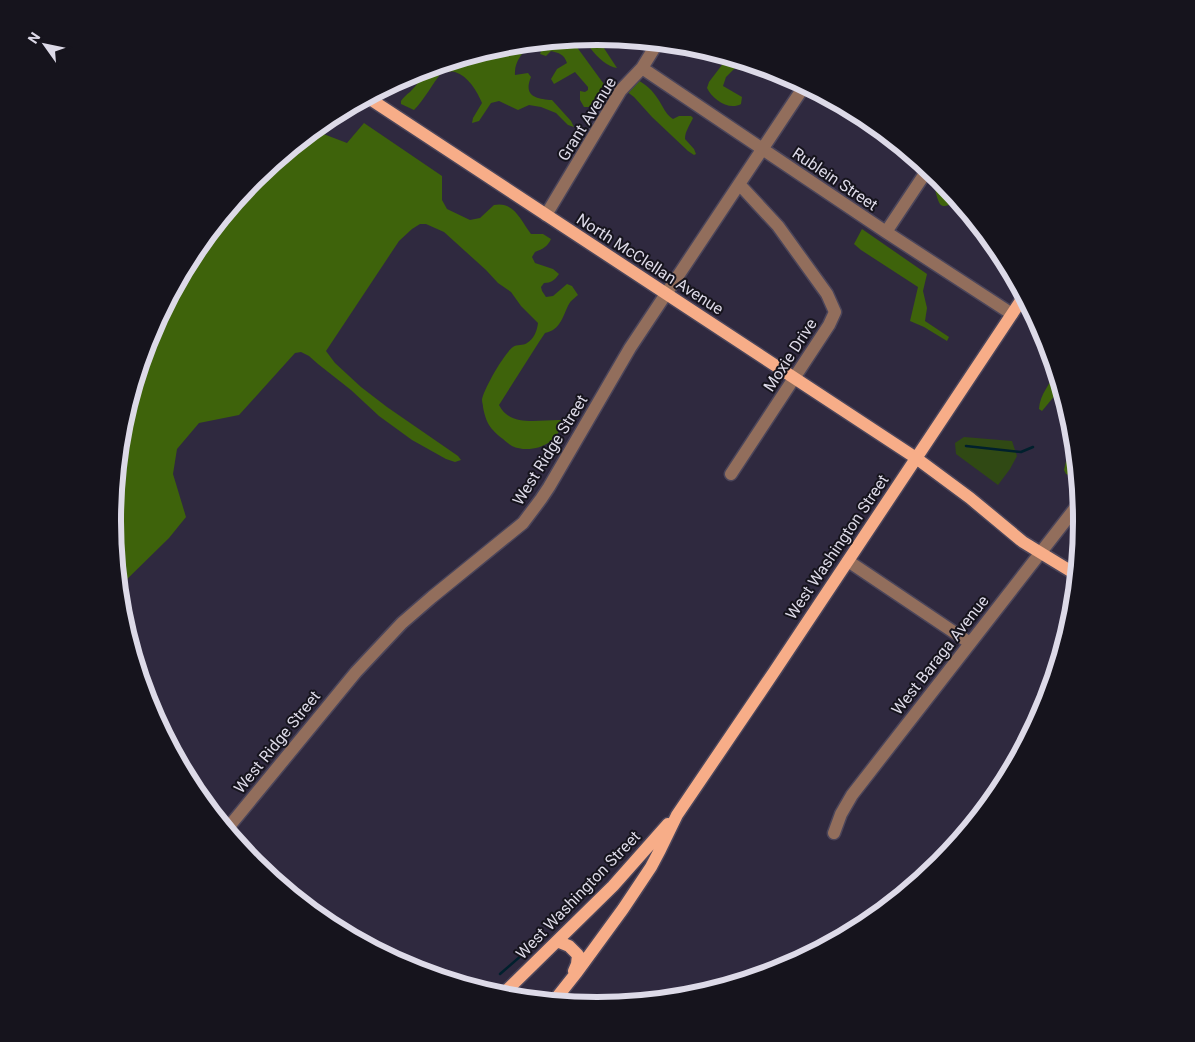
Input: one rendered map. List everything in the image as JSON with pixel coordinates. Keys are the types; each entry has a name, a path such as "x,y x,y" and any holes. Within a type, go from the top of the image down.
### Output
{"main road":[{"name":"North McClellan Avenue","path":"373,101 916,458 970,498 1022,542 1070,571"},
{"name":"West Washington Street","path":"558,995 612,925 651,867 677,815 1020,302"},
{"name":"West Washington Street","path":"509,989 613,886 677,815"},
{"path":"557,941 569,946 578,955 578,964 570,980"}],"street":[{"name":"Grant Avenue","path":"546,215 621,90 642,68 654,48"},
{"name":"Rublein Street","path":"642,68 1012,314"},
{"name":"West Ridge Street","path":"230,824 356,672 402,623 523,523 545,493 630,348 801,91"},
{"path":"886,232 924,175"},
{"name":"Moxie Drive","path":"732,474 829,325 835,312 827,294 778,226 739,184"},
{"name":"West Baraga Avenue","path":"834,833 841,814 852,795 1073,511"},
{"path":"848,561 970,643"}],"green space":[{"path":"588,45 602,45 617,68 610,66"},
{"path":"576,46 606,87 596,107 584,107 580,100 580,91 585,92 588,90 588,87 575,72 554,84 551,79 557,69 567,63 563,56 551,51 546,56 540,54 542,48"},
{"path":"525,51 516,66 515,75 528,73 531,77 529,88 532,95 541,99 552,100 574,127 568,125 556,113 541,107 529,105 518,110 499,101 491,103 479,121 472,123 482,103 468,80 460,74 453,72 442,72 414,110 401,104 401,101 421,79 444,70 474,61"},
{"path":"724,62 742,67 739,70 735,68 726,77 723,86 742,97 741,104 731,106 721,103 709,92 707,88 709,82"},
{"path":"637,80 651,90 670,117 673,119 679,116 691,116 693,118 685,139 696,154 694,155 688,151 626,91"},
{"path":"364,123 442,176 442,200 447,209 470,220 480,218 494,205 507,206 516,213 531,234 543,234 551,239 547,245 535,252 532,257 535,263 553,269 559,274 553,281 544,283 541,287 542,291 546,297 553,296 567,284 572,286 578,295 570,303 555,329 545,333 499,405 504,412 518,420 562,420 560,428 551,441 536,448 528,449 512,446 489,425 482,401 486,388 509,350 532,339 538,323 521,306 511,292 498,283 444,232 426,224 420,224 399,241 326,351 335,363 361,387 461,460 455,462 446,459 412,440 379,416 351,390 309,356 301,352 295,353 239,415 199,423 177,449 173,474 186,517 169,538 126,580 121,521 126,459 131,428 147,368 171,310 185,283 220,231 261,184 322,133 347,143"},
{"path":"934,185 950,202 949,205 941,205"},
{"path":"862,229 927,274 923,291 927,308 925,321 949,337 947,341 910,321 918,287 854,244"},
{"path":"1051,380 1056,394 1042,411 1039,409"},
{"path":"964,437 1012,441 1017,456 998,485 956,454 955,443"},
{"path":"1068,456 1071,476 1066,474 1064,470"}],"waterway":[{"path":"966,446 1021,452 1033,447"},
{"path":"500,974 538,941"}]}
